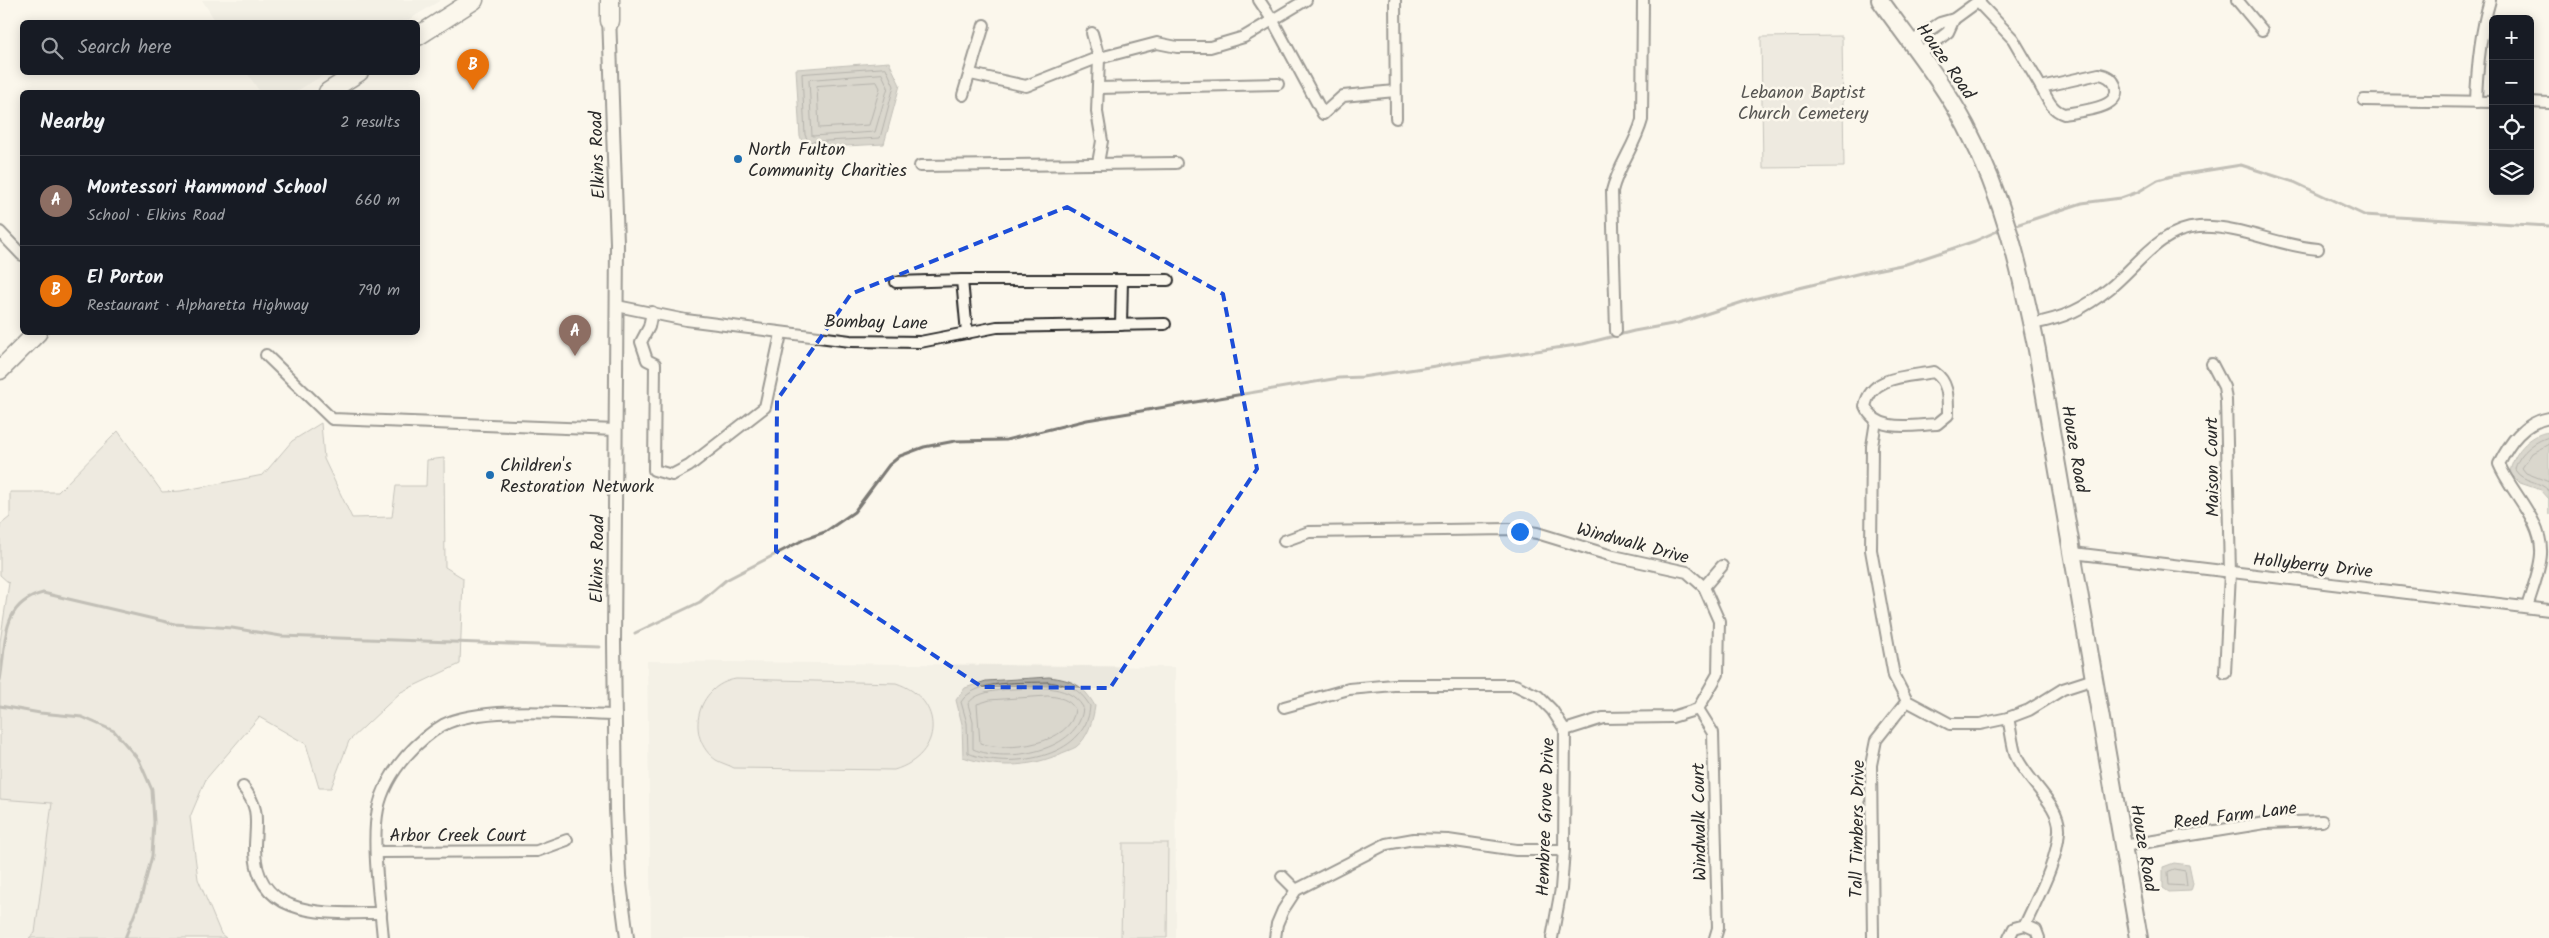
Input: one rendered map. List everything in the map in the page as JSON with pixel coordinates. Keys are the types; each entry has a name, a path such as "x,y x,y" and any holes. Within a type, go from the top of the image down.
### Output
{"highway":[{"path":"420,35 474,0"},
{"path":"610,0 610,21"},
{"path":"331,90 354,75"},
{"path":"0,370 35,335"}],"main road":[{"name":"Houze Road","path":"1880,0 1950,99 1985,164 2009,227 2020,264 2073,554 2139,938"}],"street":[{"name":"Elkins Road","path":"606,0 610,21 617,306 614,642 619,867 627,938"},
{"path":"1258,0 1272,21 1323,114 1343,96 1395,91"},
{"path":"971,74 1026,86 1099,58 1157,43 1177,47 1210,47 1244,38 1306,0"},
{"path":"1395,0 1396,118"},
{"path":"1616,331 1612,191 1616,172 1637,137 1642,120 1643,0"},
{"path":"2237,0 2262,30"},
{"path":"2476,102 2477,58 2490,0"},
{"path":"1915,49 1940,23 1954,19 1979,1 2013,39 2053,108 2064,114 2105,106 2112,100 2116,90 2112,80 2099,74 2041,87"},
{"path":"1915,49 1948,32 1954,19"},
{"path":"963,95 971,74 984,25"},
{"path":"1092,33 1099,58 1097,112 1102,141 1098,163"},
{"path":"1098,88 1278,84"},
{"path":"2364,100 2489,102"},
{"path":"2534,102 2549,103"},
{"path":"920,166 1176,163"},
{"path":"2032,324 2060,319 2080,309 2110,288 2144,255 2167,237 2183,230 2198,227 2226,228 2300,248 2318,249"},
{"path":"0,232 20,253"},
{"path":"896,282 962,280 1168,280"},
{"path":"962,280 967,333"},
{"path":"1121,325 1122,280"},
{"name":"Bombay Lane","path":"617,306 686,320 850,342 920,342 997,327 1165,324"},
{"path":"652,312 649,327 641,342 647,360 655,364 654,470 672,475 689,466 765,407 781,334"},
{"path":"266,355 332,420 616,430"},
{"name":"Maison Court","path":"2212,364 2224,387 2226,400 2230,573 2225,673"},
{"path":"1934,372 1941,377 1948,390 1948,415 1937,424 1896,425 1876,421 1869,415 1865,406 1872,388 1883,382 1934,372"},
{"path":"2527,607 2541,557 2539,533 2505,478 2499,464 2509,444 2519,433 2539,420 2549,418"},
{"path":"1876,421 1872,446 1871,550 1894,676 1907,702 1950,724 1980,724 2008,718 2028,710 2063,689 2094,679"},
{"name":"Windwalk Drive","path":"1284,541 1309,532 1518,530 1537,533 1609,555 1687,572 1704,587 1719,621 1718,674 1698,709"},
{"name":"Hollyberry Drive","path":"2073,554 2342,584 2549,610"},
{"path":"1704,587 1722,566"},
{"name":"Hembree Grove Drive","path":"1284,706 1348,689 1394,685 1515,685 1538,696 1552,710 1565,730 1564,850 1561,889 1552,938"},
{"name":"Tall Timbers Drive","path":"1873,938 1871,765 1876,740 1907,702"},
{"path":"1565,730 1603,718 1672,717 1698,709"},
{"name":"Windwalk Court","path":"1698,709 1713,733 1718,928 1715,938"},
{"path":"383,938 376,828 378,809 385,787 400,764 419,742 445,724 475,716 507,714 616,714"},
{"path":"2008,718 2016,755 2030,780 2052,805 2060,830 2054,857 2025,925"},
{"path":"243,787 254,800 257,811 255,848 258,867 266,884 279,900 297,909 318,912 381,913"},
{"name":"Reed Farm Lane","path":"2123,846 2265,823 2322,821"},
{"path":"1275,938 1277,924 1283,910 1296,890 1386,844 1414,839 1448,840 1516,850 1564,850"},
{"name":"Arbor Creek Court","path":"377,852 537,851 567,840"},
{"path":"1282,876 1296,890"},
{"path":"2009,938 2014,928 2025,925 2036,930 2039,938"}],"highlighted area":[{"path":"1067,207 1223,294 1257,469 1110,688 982,687 776,551 777,400 851,294"}],"shaded area":[{"path":"202,0 441,0 408,20 215,20"},
{"path":"248,75 324,75 298,90 259,90"},
{"path":"647,661 1175,667 1176,938 651,938"},
{"path":"0,775 75,785 49,938 0,938"}],"green space":[{"name":"Lebanon Baptist Church Cemetery","path":"1842,36 1844,167 1763,168 1761,37"},
{"path":"321,423 324,459 352,518 392,517 396,486 426,486 427,460 444,458 445,567 463,578 460,664 401,692 349,741 331,788 319,788 306,744 259,717 206,779 190,817 198,879 221,934 226,938 29,938 35,933 52,803 0,799 0,642 9,583 0,575 0,525 10,517 10,492 58,492 118,431 162,492 181,491 263,475 292,441"},
{"path":"736,679 896,683 912,691 923,701 930,714 932,727 930,740 922,752 910,763 894,770 734,768 716,760 706,750 700,738 698,726 699,713 704,701 712,691 723,683"},
{"path":"1123,843 1168,843 1167,938 1121,938"}],"water":[{"path":"889,62 900,85 884,144 807,148 800,137 796,69"},
{"path":"2549,432 2549,499 2541,490 2520,483 2510,473 2514,459 2523,446 2535,437"},
{"path":"1049,677 1071,682 1082,688 1095,706 1093,717 1084,739 1076,747 1046,759 1022,764 999,765 963,757 962,724 956,700 965,688 986,681"},
{"path":"2174,863 2189,865 2193,884 2191,891 2169,892 2163,888 2163,867"}],"waterway":[{"path":"2013,226 2082,203 2121,198 2138,192 2158,180 2172,176 2241,165 2294,182 2364,215 2549,226"},
{"path":"635,633 700,602 726,580 805,539 825,532 854,512 889,465 900,456 924,447 955,441 1006,440 1087,420 1339,378 1362,377 1583,344 1634,331 1678,323 1749,300 1906,264 1975,241 2002,229"},
{"path":"0,680 5,638 12,615 29,598 43,593 175,624 232,628 281,636 599,647"},
{"path":"0,706 40,713 82,717 114,731 139,760 152,790 154,822 152,856 141,898 125,938"}],"place":[{"name":"El Porton","path":"473,90"},
{"name":"North Fulton Community Charities","path":"738,159"},
{"name":"Montessori Hammond School","path":"575,356"},
{"name":"Children's Restoration Network","path":"490,475"}]}
